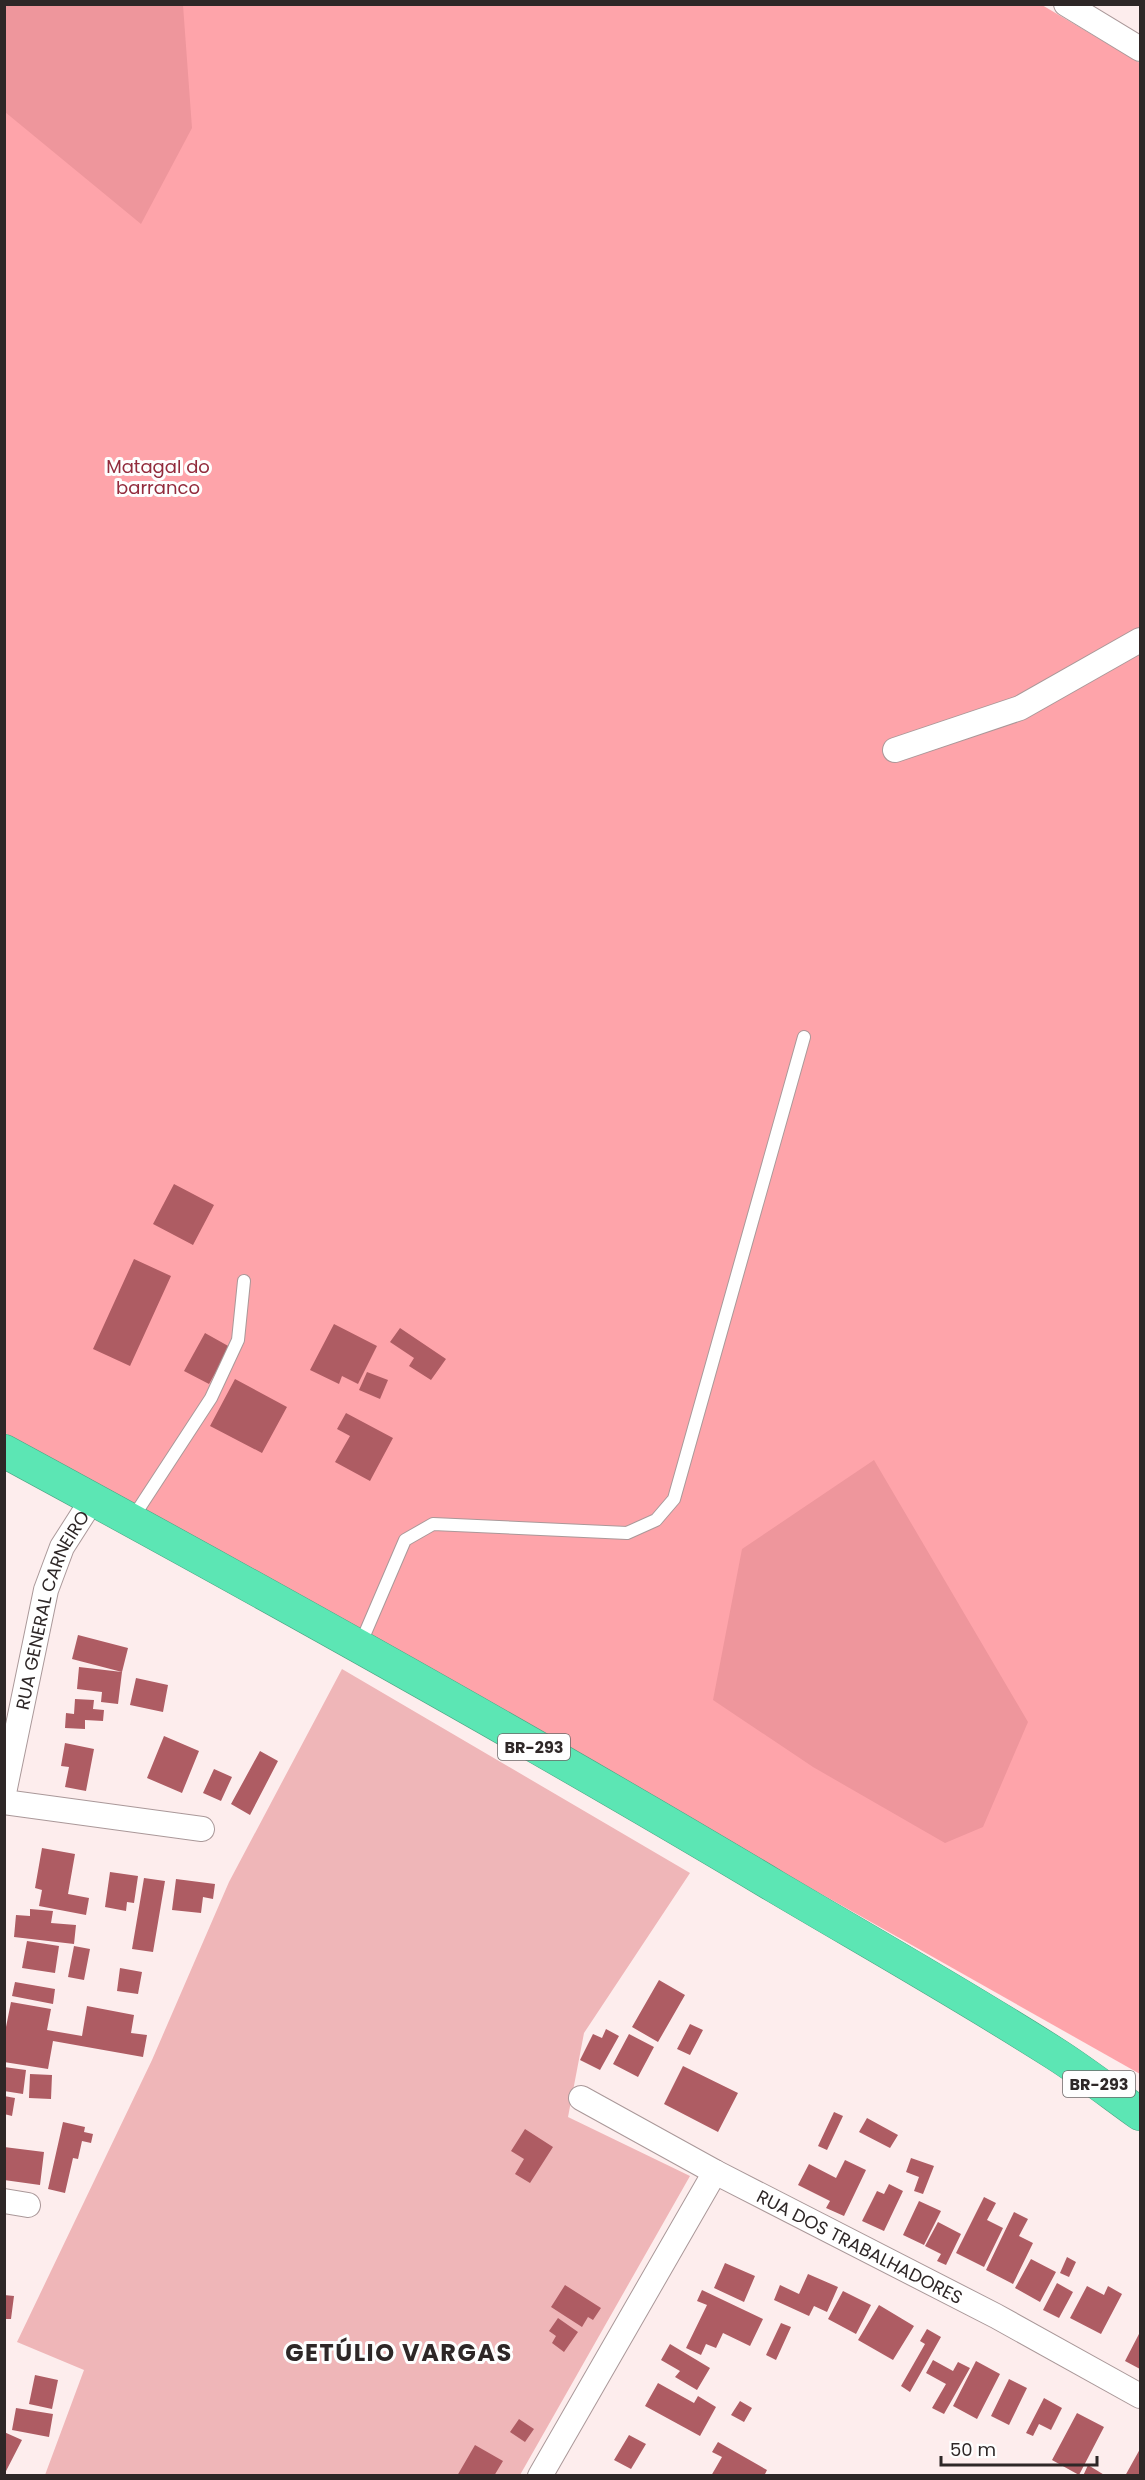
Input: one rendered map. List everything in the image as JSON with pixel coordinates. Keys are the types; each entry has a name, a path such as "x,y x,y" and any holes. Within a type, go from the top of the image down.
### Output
{"highway":[{"name":"BR-293","path":"4,1451 92,1500 132,1519 360,1647 714,1850 1057,2054 1140,2114"},
{"name":"BR-293","path":"1057,2054 1140,2092"}],"street":[{"path":"1066,4 1140,49"},
{"path":"895,750 1020,708 1140,640"},
{"name":"RUA GENERAL CARNEIRO","path":"4,1793 46,1590 62,1546 92,1500"},
{"path":"4,1802 202,1829"},
{"name":"RUA DOS TRABALHADORES","path":"581,2098 715,2172 996,2316 1140,2396"},
{"path":"540,2475 715,2172"},
{"path":"4,2201 28,2205"}],"lane":[{"path":"360,1647 405,1540 433,1524 627,1533 656,1521 674,1499 804,1037"},
{"path":"132,1519 212,1398 238,1340 244,1281"}],"shaded area":[{"path":"4,5 183,5 192,128 141,224 5,112"},
{"path":"874,1460 1028,1722 983,1827 945,1843 813,1767 713,1700 742,1549"},
{"path":"342,1669 690,1873 584,2033 568,2117 690,2176 520,2475 45,2475 84,2370 17,2342 152,2060 229,1882"}],"green space":[{"name":"Matagal do barranco","path":"5,5 1042,5 1140,63 1140,2074 5,1433"}],"building":[{"path":"174,1184 214,1205 193,1245 153,1224"},
{"path":"134,1259 171,1276 130,1366 93,1349"},
{"path":"334,1324 377,1346 358,1384 342,1376 339,1384 310,1370"},
{"path":"400,1328 446,1359 431,1380 409,1366 414,1358 390,1342"},
{"path":"205,1333 230,1347 209,1384 184,1371"},
{"path":"367,1372 388,1380 380,1399 359,1390"},
{"path":"235,1379 287,1407 262,1453 210,1426"},
{"path":"346,1413 393,1438 370,1481 335,1462 350,1436 337,1429"},
{"path":"78,1635 128,1648 122,1672 72,1659"},
{"path":"79,1667 122,1672 118,1704 101,1702 102,1692 77,1689"},
{"path":"136,1678 168,1685 163,1712 130,1705"},
{"path":"75,1699 94,1700 93,1709 104,1710 103,1721 85,1720 85,1729 65,1728 66,1713 74,1714"},
{"path":"164,1736 199,1751 182,1793 147,1778"},
{"path":"65,1743 94,1749 86,1791 65,1787 69,1767 61,1766"},
{"path":"260,1751 278,1761 250,1815 231,1804"},
{"path":"214,1769 232,1777 221,1801 203,1793"},
{"path":"42,1848 75,1854 68,1894 89,1898 86,1915 39,1906 42,1890 35,1888"},
{"path":"110,1872 138,1876 134,1903 127,1902 126,1911 105,1907"},
{"path":"144,1878 165,1881 153,1952 132,1949"},
{"path":"176,1879 215,1884 213,1899 203,1897 201,1913 172,1910"},
{"path":"30,1909 53,1911 51,1923 76,1925 74,1944 14,1937 16,1915 30,1916"},
{"path":"27,1941 59,1946 55,1973 22,1968"},
{"path":"74,1946 90,1949 84,1980 68,1977"},
{"path":"120,1968 142,1972 138,1994 117,1991"},
{"path":"659,1980 685,1995 658,2042 632,2027"},
{"path":"15,1982 55,1989 53,2004 12,1996"},
{"path":"11,2002 51,2009 47,2030 82,2036 87,2006 134,2015 131,2033 147,2035 143,2057 53,2041 48,2069 4,2062 4,2037"},
{"path":"690,2024 703,2030 690,2055 677,2049"},
{"path":"606,2029 619,2036 600,2070 580,2060 593,2034 602,2038"},
{"path":"629,2034 654,2047 638,2077 613,2064"},
{"path":"683,2066 738,2093 718,2132 664,2104"},
{"path":"4,2067 26,2070 23,2094 4,2091"},
{"path":"30,2074 52,2075 51,2099 29,2098"},
{"path":"4,2096 15,2098 12,2116 4,2114"},
{"path":"834,2112 843,2116 827,2150 818,2146"},
{"path":"867,2118 898,2135 890,2148 859,2132"},
{"path":"63,2122 85,2127 84,2132 93,2134 91,2143 82,2141 78,2159 73,2158 65,2193 48,2189"},
{"path":"525,2129 553,2147 530,2183 515,2174 524,2159 511,2151"},
{"path":"4,2147 44,2152 40,2185 4,2180"},
{"path":"911,2158 934,2166 923,2194 914,2191 919,2177 906,2172"},
{"path":"845,2160 866,2170 844,2216 826,2208 830,2201 798,2185 809,2164 836,2178"},
{"path":"889,2184 903,2191 884,2231 862,2221 877,2191 884,2194"},
{"path":"984,2197 996,2203 987,2220 1003,2228 984,2267 956,2253"},
{"path":"919,2201 941,2211 924,2245 903,2235"},
{"path":"1014,2212 1028,2219 1019,2236 1033,2243 1013,2284 986,2270"},
{"path":"938,2222 961,2234 946,2265 937,2261 941,2254 925,2246"},
{"path":"1067,2257 1076,2262 1069,2277 1060,2273"},
{"path":"1031,2259 1056,2272 1040,2302 1015,2288"},
{"path":"725,2263 755,2276 744,2302 714,2288"},
{"path":"808,2274 838,2287 827,2312 814,2306 809,2316 774,2300 780,2285 799,2294"},
{"path":"1057,2283 1073,2292 1059,2318 1043,2310"},
{"path":"565,2285 601,2308 593,2320 588,2317 582,2327 551,2307"},
{"path":"1087,2286 1104,2295 1108,2286 1122,2294 1101,2334 1070,2318"},
{"path":"702,2290 763,2319 750,2346 723,2333 716,2348 706,2344 701,2355 686,2348 707,2305 697,2301"},
{"path":"843,2291 871,2305 856,2334 828,2319"},
{"path":"4,2295 14,2296 11,2319 4,2319"},
{"path":"879,2305 914,2326 893,2360 858,2340"},
{"path":"558,2318 578,2332 564,2352 552,2343 556,2336 549,2331"},
{"path":"781,2323 791,2327 776,2360 766,2355"},
{"path":"927,2329 941,2337 910,2392 901,2386 925,2344 920,2341"},
{"path":"1140,2332 1140,2369 1125,2361"},
{"path":"670,2344 710,2368 697,2390 675,2377 680,2371 661,2360"},
{"path":"933,2360 953,2371 958,2362 970,2368 944,2414 932,2408 946,2384 926,2373"},
{"path":"976,2361 1000,2374 977,2419 953,2406"},
{"path":"35,2375 58,2380 52,2409 29,2404"},
{"path":"1009,2379 1027,2388 1009,2425 991,2416"},
{"path":"658,2383 694,2403 698,2396 716,2407 700,2436 645,2406"},
{"path":"1044,2398 1062,2408 1051,2430 1039,2424 1033,2436 1026,2433"},
{"path":"740,2401 752,2408 744,2422 731,2415"},
{"path":"16,2408 53,2414 49,2437 12,2430"},
{"path":"1077,2413 1104,2427 1079,2475 1052,2460"},
{"path":"519,2419 534,2429 525,2442 510,2432"},
{"path":"4,2432 22,2440 4,2475"},
{"path":"629,2435 646,2444 631,2469 614,2460"},
{"path":"718,2442 767,2470 764,2476 711,2476 722,2457 712,2452"},
{"path":"475,2445 503,2461 494,2476 457,2476"},
{"path":"1140,2449 1140,2476 1125,2476"},
{"path":"1088,2465 1106,2476 1083,2476"}],"district":[{"name":"GETÚLIO VARGAS","path":"399,2352"}]}
